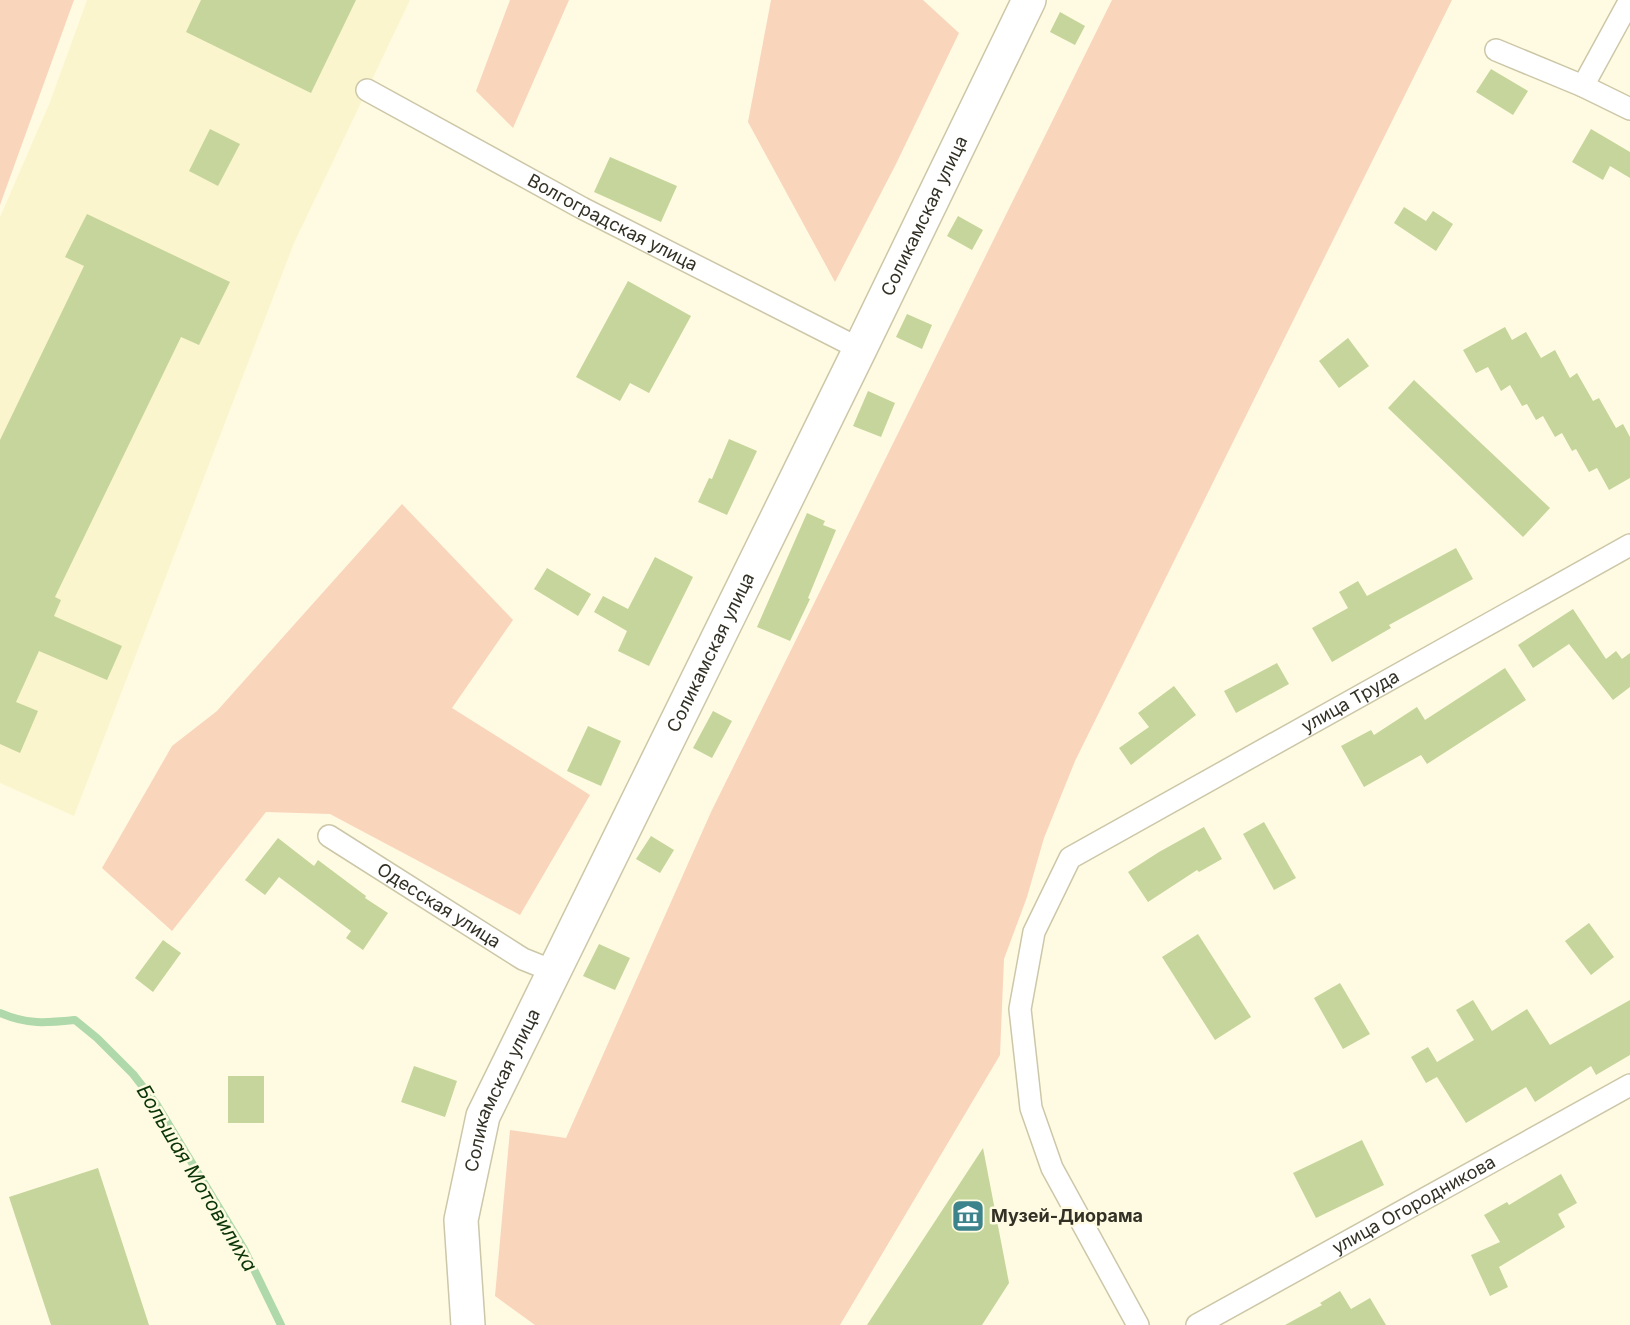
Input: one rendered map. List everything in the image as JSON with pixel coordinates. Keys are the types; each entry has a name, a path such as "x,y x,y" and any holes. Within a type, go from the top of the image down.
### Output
{"main road":[{"name":"Соликамская улица","path":"468,1325 461,1221 483,1116 1029,0"}],"street":[{"path":"1583,86 1630,0"},
{"path":"1496,50 1583,86 1630,109"},
{"name":"Волгоградская улица","path":"367,90 582,208 860,349"},
{"name":"улица Труда","path":"1138,1325 1052,1168 1031,1108 1020,1009 1034,932 1070,858 1630,545"},
{"name":"Одесская улица","path":"329,836 523,959 553,971"},
{"name":"улица Огородникова","path":"1197,1325 1630,1085"}],"shaded area":[{"path":"0,0 74,0 0,205"},
{"path":"87,0 410,0 294,243 74,816 0,783 0,217 50,102"},
{"path":"510,0 569,0 513,128 476,91"},
{"path":"771,0 923,0 959,33 896,164 835,282 748,122"},
{"path":"1112,0 1452,0 1075,761 1044,838 1027,897 1004,959 1000,1055 840,1325 535,1325 495,1296 510,1130 566,1138 711,812"},
{"path":"402,504 513,620 452,708 590,795 520,915 330,814 266,812 172,931 102,868 172,746 217,711"}],"building":[{"path":"201,0 356,0 311,93 186,32"},
{"path":"1060,12 1085,26 1075,45 1050,32"},
{"path":"1491,69 1528,91 1513,115 1476,92"},
{"path":"210,129 240,144 218,186 189,171"},
{"path":"1591,129 1630,152 1630,178 1610,166 1603,180 1572,162"},
{"path":"610,157 677,186 661,222 594,192"},
{"path":"1404,207 1426,221 1433,211 1453,224 1436,251 1394,223"},
{"path":"87,214 230,282 199,345 181,337 55,597 61,600 54,616 122,646 107,680 39,651 16,702 38,711 20,753 0,744 0,440 84,266 65,257"},
{"path":"958,216 983,230 972,250 947,236"},
{"path":"628,281 691,316 649,393 630,383 620,401 576,377"},
{"path":"907,314 932,325 922,349 896,337"},
{"path":"1505,327 1512,340 1526,332 1541,358 1555,350 1570,378 1577,373 1593,401 1599,398 1616,428 1623,424 1630,437 1630,478 1609,490 1597,468 1589,472 1576,449 1572,451 1562,433 1555,437 1543,416 1536,420 1527,404 1522,406 1510,385 1501,391 1488,367 1476,373 1463,350"},
{"path":"1348,338 1369,366 1339,388 1319,361"},
{"path":"1414,380 1550,508 1523,537 1388,408"},
{"path":"868,391 895,403 881,437 853,426"},
{"path":"729,439 757,451 727,515 698,502 709,478 712,479"},
{"path":"807,513 825,521 823,525 836,530 808,598 810,599 790,641 757,627"},
{"path":"1456,548 1473,579 1389,625 1391,628 1332,662 1312,628 1348,608 1339,592 1358,581 1367,596"},
{"path":"655,557 693,577 649,666 618,651 627,631 594,612 603,596 628,609"},
{"path":"547,568 591,594 578,616 534,589"},
{"path":"1573,609 1606,659 1616,651 1622,659 1630,653 1630,687 1613,700 1569,644 1533,668 1518,645"},
{"path":"1277,663 1289,684 1236,713 1224,691"},
{"path":"1505,668 1526,700 1427,764 1421,755 1364,787 1341,746 1371,730 1374,735 1417,707 1425,720"},
{"path":"1174,686 1196,715 1131,765 1119,748 1149,727 1138,713"},
{"path":"713,711 732,721 712,758 693,748"},
{"path":"588,726 621,741 601,786 567,771"},
{"path":"1264,822 1296,878 1274,890 1243,834"},
{"path":"1204,827 1222,859 1199,872 1197,870 1148,902 1128,872"},
{"path":"651,836 674,850 660,873 636,859"},
{"path":"278,838 314,866 318,860 366,896 365,898 388,913 363,950 346,938 351,931 279,877 265,895 245,880"},
{"path":"1589,923 1614,957 1591,975 1565,941"},
{"path":"1198,934 1251,1017 1215,1040 1162,957"},
{"path":"163,940 181,953 153,992 135,978"},
{"path":"599,944 630,958 615,990 583,976"},
{"path":"1340,983 1370,1034 1343,1049 1314,998"},
{"path":"1473,1000 1492,1031 1527,1009 1550,1045 1630,1000 1630,1055 1596,1075 1591,1066 1535,1102 1526,1087 1466,1123 1437,1077 1426,1083 1411,1057 1428,1047 1437,1062 1474,1040 1456,1010"},
{"path":"414,1066 457,1081 445,1117 401,1102"},
{"path":"228,1076 264,1076 264,1123 228,1123"},
{"path":"1362,1140 1384,1185 1316,1218 1293,1173"},
{"name":"Музей-Диорама","path":"983,1148 1009,1283 982,1325 867,1325"},
{"path":"98,1168 149,1325 51,1325 9,1197"},
{"path":"1561,1174 1577,1203 1558,1214 1565,1227 1499,1267 1508,1287 1490,1296 1471,1255 1500,1242 1484,1215 1507,1202 1509,1205"},
{"path":"1340,1291 1351,1309 1370,1298 1386,1325 1285,1325 1322,1305 1320,1303"}],"waterway":[{"name":"Большая Мотовилиха","path":"0,1013 19,1020 37,1022 75,1020 97,1038 133,1074 157,1105 244,1249 281,1325"}],"place":[{"name":"Музей-Диорама","path":"968,1216"}]}
